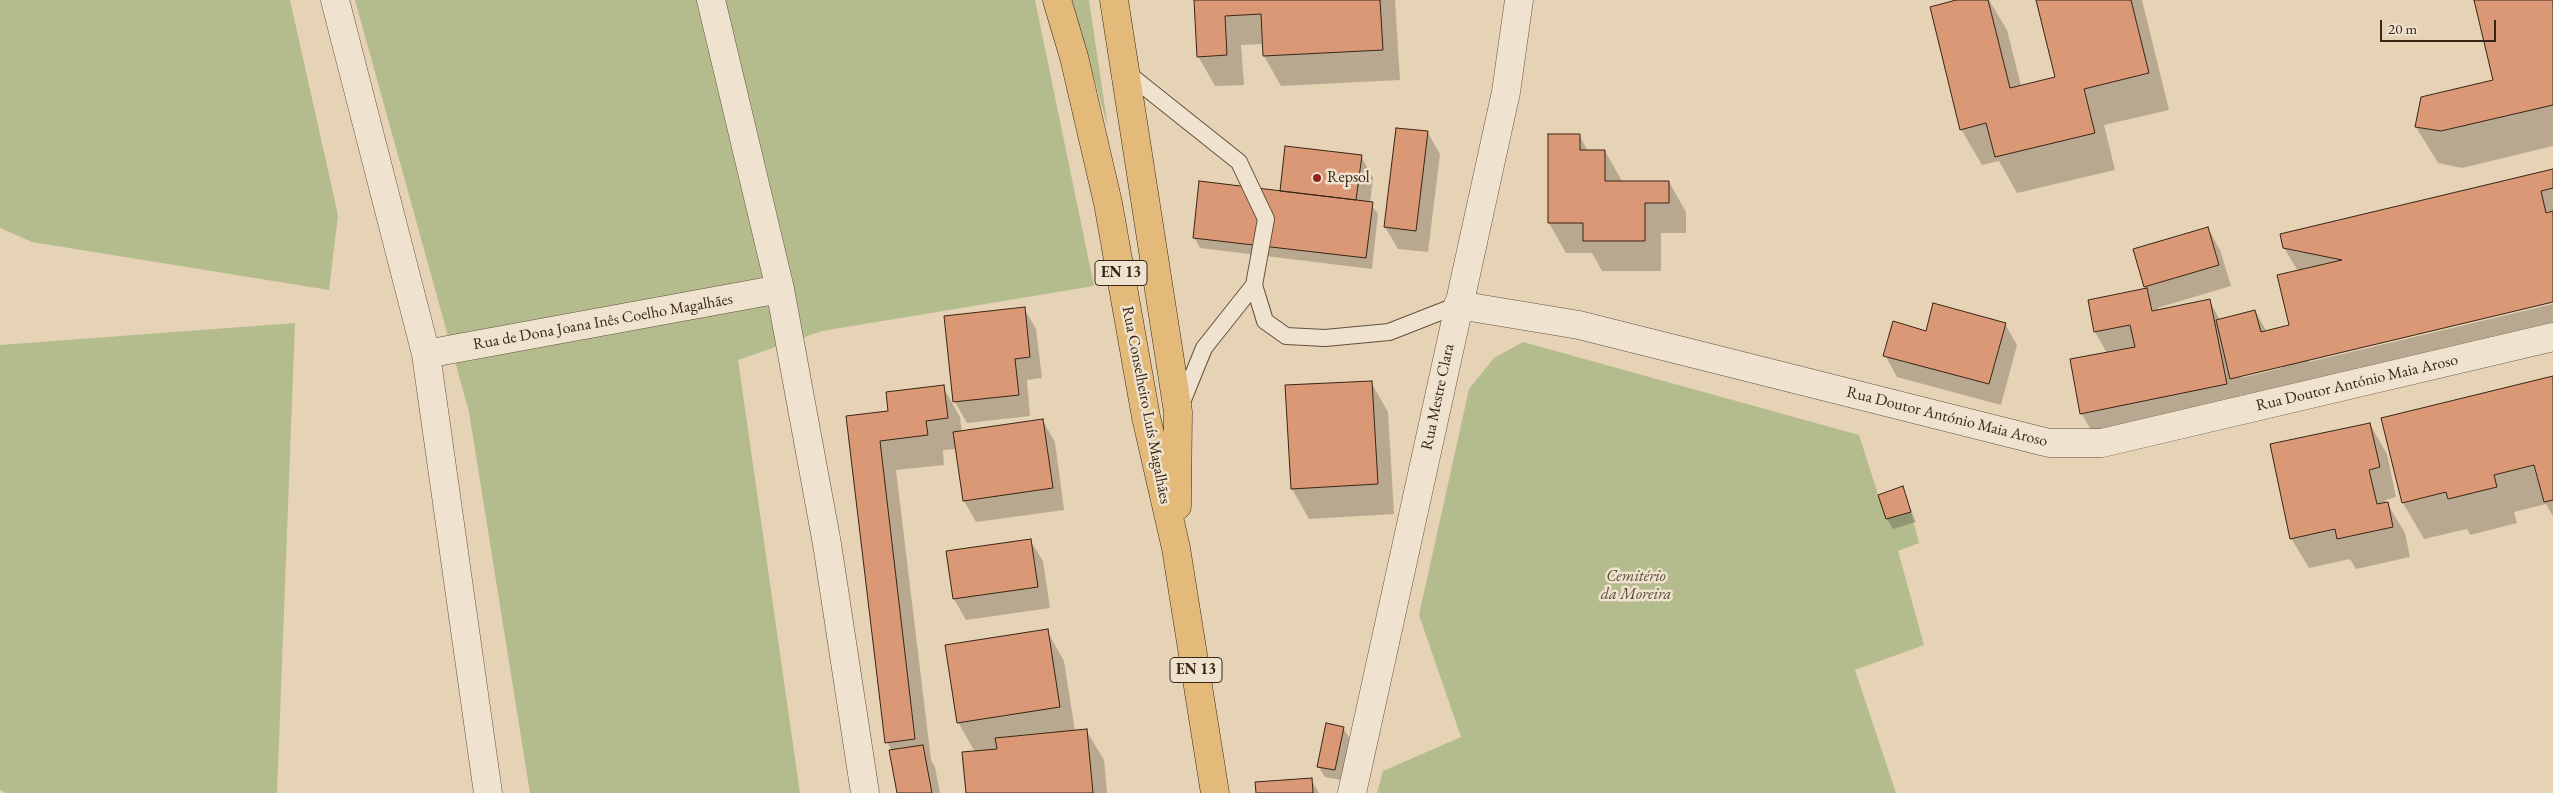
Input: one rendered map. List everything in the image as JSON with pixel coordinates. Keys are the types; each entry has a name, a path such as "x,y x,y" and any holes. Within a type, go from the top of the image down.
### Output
{"main road":[{"name":"Rua Conselheiro Luís Magalhães","path":"1057,0 1074,57 1108,203 1146,417 1176,548 1215,793"},
{"name":"Rua Conselheiro Luís Magalhães","path":"1114,0 1178,412 1176,548"}],"street":[{"path":"335,0 426,354 488,793"},
{"path":"710,0 780,289 827,544 865,793"},
{"name":"Rua Mestre Clara","path":"1352,793 1506,92 1519,0"},
{"name":"Rua de Dona Joana Inês Coelho Magalhães","path":"426,354 780,289"},
{"name":"Rua Doutor António Maia Aroso","path":"1458,305 1579,325 2049,443 2102,443 2553,337"}],"lane":[{"path":"1126,72 1239,162 1266,219 1254,285 1265,321 1286,336 1325,338 1389,332 1458,305"},
{"path":"1178,412 1204,348 1254,285"}],"green space":[{"path":"0,0 290,0 338,215 329,290 32,242 0,228"},
{"path":"355,0 1035,0 1094,286 822,331 738,360 800,793 530,793 469,412"},
{"path":"1072,0 1089,0 1108,128"},
{"path":"295,323 277,793 6,793 0,790 0,345"},
{"name":"Cemitério da Moreira","path":"1523,342 1859,435 1886,519 1911,512 1919,543 1898,551 1924,645 1855,670 1896,793 1377,793 1383,771 1461,737 1419,615 1469,389 1494,358"}],"building":[{"path":"1194,0 1380,0 1383,50 1263,56 1261,14 1225,16 1227,55 1197,57"},
{"path":"1956,0 1988,0 2010,88 2055,77 2036,0 2131,0 2149,73 2084,89 2095,133 1995,157 1986,123 1960,130 1930,7"},
{"path":"2474,0 2553,0 2553,105 2441,131 2415,127 2421,97 2493,80"},
{"path":"1396,128 1428,131 1416,231 1384,227"},
{"path":"1548,134 1580,134 1580,150 1605,150 1605,181 1669,181 1669,203 1645,203 1645,241 1583,241 1583,223 1548,223"},
{"path":"1285,146 1362,155 1356,200 1280,191"},
{"path":"2553,169 2553,188 2541,191 2546,213 2553,211 2553,302 2230,379 2216,320 2255,310 2261,332 2289,325 2277,275 2342,260 2283,248 2280,234"},
{"path":"1199,181 1373,202 1366,258 1193,238"},
{"path":"2208,227 2219,265 2144,287 2133,249"},
{"path":"2147,288 2152,311 2210,299 2227,384 2080,414 2070,359 2135,347 2130,325 2094,332 2088,300"},
{"path":"1933,303 2006,323 1989,384 1883,356 1893,321 1926,331"},
{"path":"1025,307 1030,357 1015,359 1019,395 953,402 944,316"},
{"path":"2553,376 2553,500 2544,502 2534,465 2494,475 2497,487 2448,499 2446,492 2402,503 2381,418"},
{"path":"1372,381 1378,484 1291,489 1285,385"},
{"path":"944,385 948,418 926,421 928,435 880,441 915,739 885,743 846,416 888,411 886,392"},
{"path":"1043,419 1053,488 963,501 953,432"},
{"path":"2370,423 2380,467 2369,470 2377,504 2388,502 2393,527 2337,539 2335,529 2290,539 2270,444"},
{"path":"1903,486 1911,512 1886,519 1878,495"},
{"path":"1031,539 1038,587 953,599 946,551"},
{"path":"1048,629 1060,707 957,723 945,645"},
{"path":"1326,723 1344,727 1335,770 1317,767"},
{"path":"1087,729 1093,793 966,793 962,752 997,749 995,738"},
{"path":"923,745 932,793 897,793 889,750"},
{"path":"1312,778 1313,793 1256,793 1255,782"}],"place":[{"name":"Repsol","path":"1317,178"}]}
